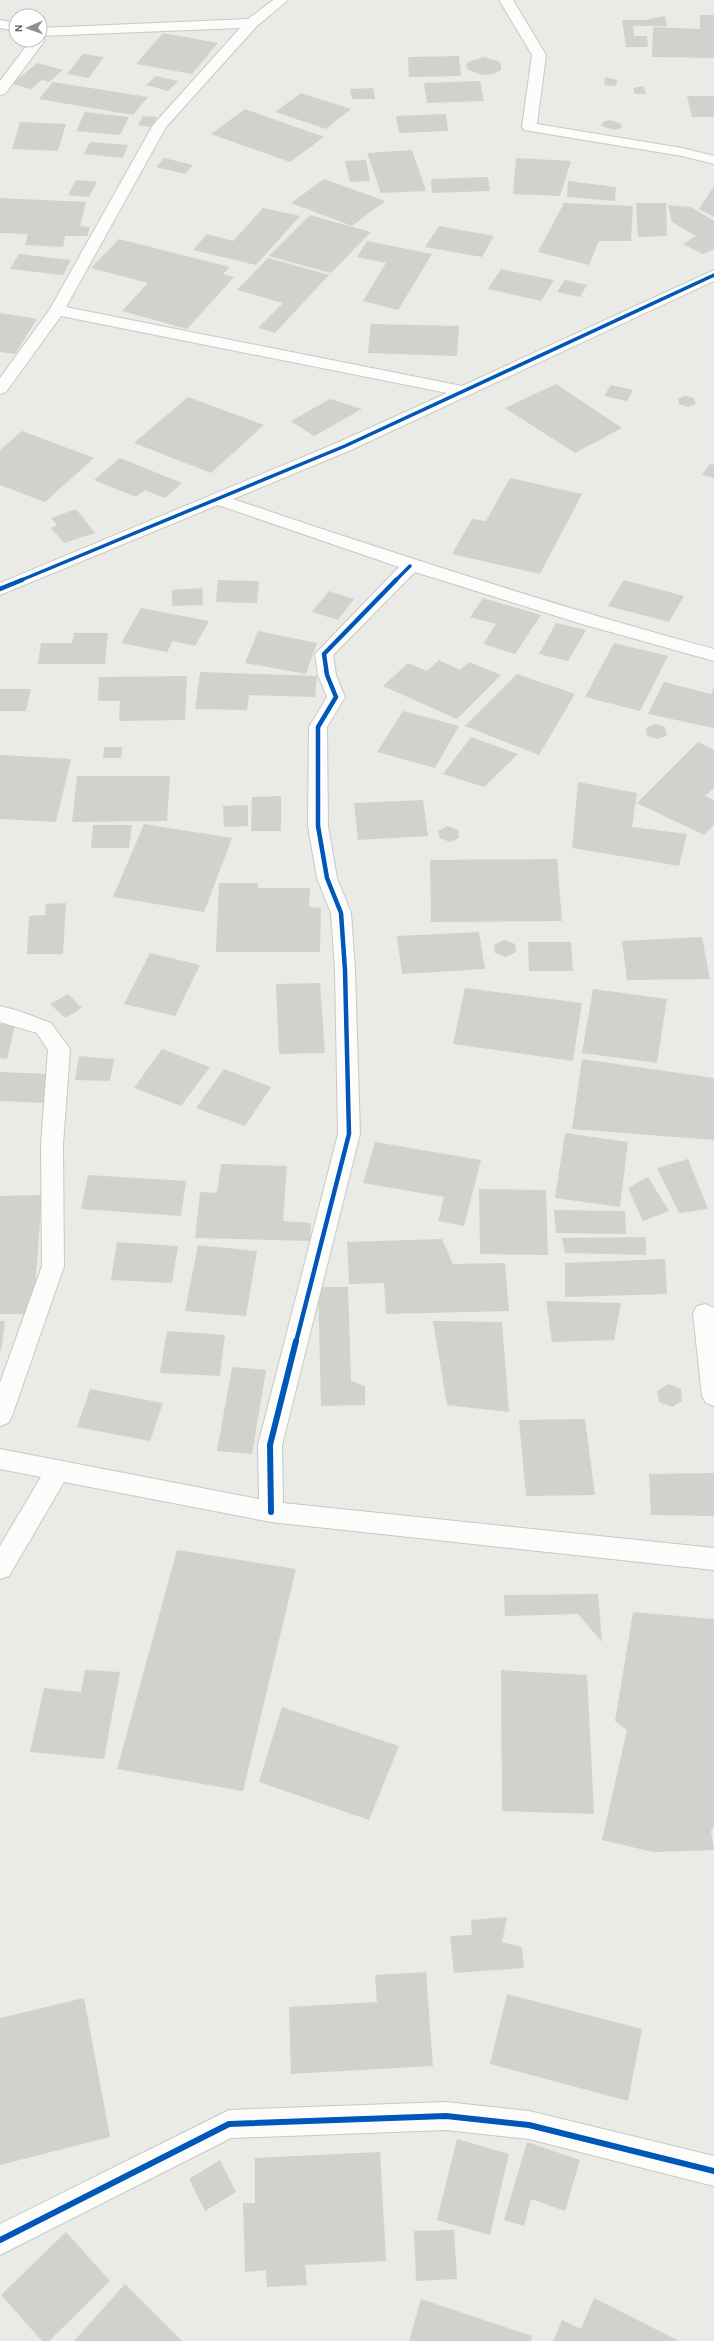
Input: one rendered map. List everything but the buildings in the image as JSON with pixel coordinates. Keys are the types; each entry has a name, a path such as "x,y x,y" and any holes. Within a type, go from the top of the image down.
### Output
{"street":[{"path":"0,390 57,310 160,125 252,22 281,0"},
{"path":"506,0 539,55 529,127 682,152 714,160"},
{"path":"48,35 252,22"},
{"path":"0,91 31,48"},
{"path":"0,589 218,500 345,446 714,275"},
{"path":"57,310 464,391"},
{"path":"0,363 17,368"},
{"path":"218,500 410,566 642,636 714,655"},
{"path":"271,1512 270,1445 349,1134 345,970 341,913 327,878 318,826 318,727 336,697 327,675 324,654 410,566"},
{"path":"0,1014 12,1016 44,1028 59,1049 52,1144 53,1266 0,1416"},
{"path":"705,1313 714,1396"},
{"path":"0,1459 59,1469 271,1512 712,1553"},
{"path":"0,1568 59,1469"},
{"path":"0,2240 229,2124 446,2116 529,2125 714,2170"}],"cycle path":[{"path":"0,589 345,446 714,275"},
{"path":"271,1512 270,1445 349,1134 345,970 341,913 327,878 318,826 318,727 336,697 327,675 324,654 410,566"},
{"path":"0,2240 229,2124 446,2116 529,2125 714,2171"}]}
